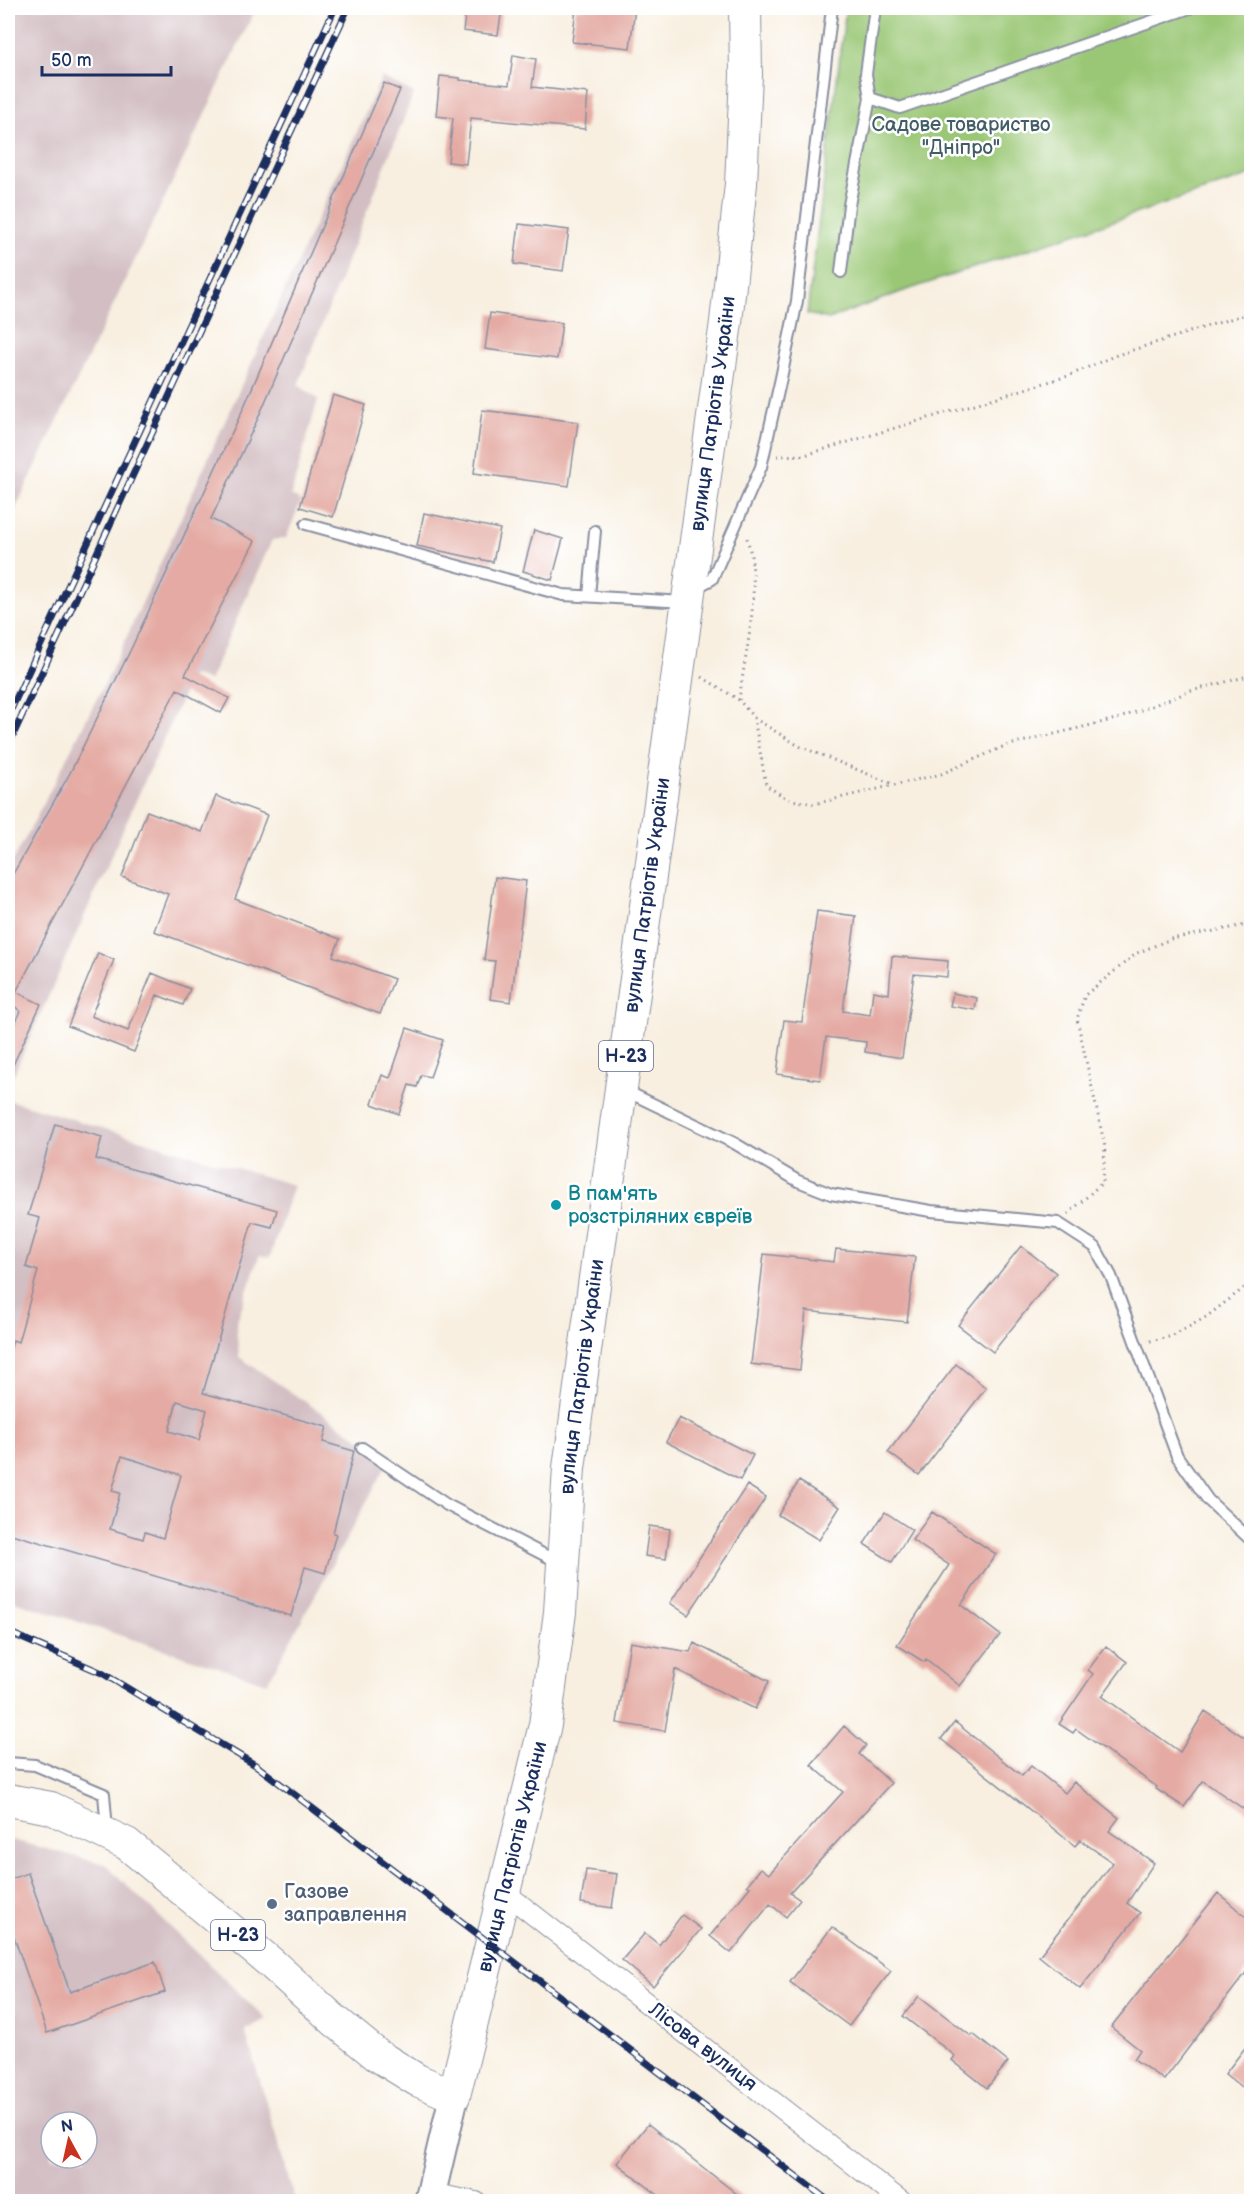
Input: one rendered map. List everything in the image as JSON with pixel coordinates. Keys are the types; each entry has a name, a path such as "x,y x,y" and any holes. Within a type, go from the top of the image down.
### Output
{"main road":[{"name":"вулиця Патріотів України","path":"430,2197 544,1725 560,1612 569,1468 726,322 741,184 746,75 745,8"},
{"name":"Н-23","path":"8,1800 51,1808 127,1844 270,1962 377,2055 417,2080 454,2096"}],"street":[{"name":"Лісова вулиця","path":"504,1892 902,2202"},
{"path":"430,2197 476,2202"}],"lane":[{"path":"306,524 562,595 689,597 712,579 761,467 797,301 832,8"},
{"path":"841,272 849,205 870,99 866,74 875,8"},
{"path":"870,99 900,108 1190,8"},
{"path":"590,596 595,531"},
{"path":"621,1089 734,1143 798,1181 831,1194 931,1211 1058,1223 1095,1247 1111,1276 1177,1456 1208,1500 1251,1541"},
{"path":"362,1448 447,1506 563,1564"},
{"path":"8,1763 35,1765 104,1794 108,1835"}],"path":[{"path":"763,456 805,455 1068,376 1114,356 1251,312"},
{"path":"739,700 754,584 751,550 740,516"},
{"path":"680,664 739,700 754,718 799,746 895,785"},
{"path":"754,718 766,785 787,799 814,804 941,774 1005,746 1120,718 1191,691 1251,675"},
{"path":"1058,1223 1103,1182 1105,1147 1077,1019 1085,995 1137,953 1171,939 1251,924"},
{"path":"1136,1344 1173,1336 1206,1317 1251,1282"}],"shaded area":[{"path":"8,8 256,8 8,524"},
{"path":"382,77 414,93 298,385 318,399 291,495 301,501 286,538 272,540 209,681 192,675 8,1087 8,870 113,667"},
{"path":"8,1100 293,1185 270,1257 259,1256 236,1324 239,1357 390,1459 267,1683 8,1599"},
{"path":"8,1839 105,1864 266,2019 245,2030 295,2201 8,2201"}],"green space":[{"name":"Садове товариство \"Дніпро\"","path":"846,8 1251,8 1251,175 898,293 829,319 807,314"}],"building":[{"path":"466,8 502,8 498,35 463,31"},
{"path":"576,8 635,8 630,48 572,42"},
{"path":"513,55 536,59 532,87 588,93 585,129 471,118 466,164 448,162 453,118 436,116 440,76 509,85"},
{"path":"384,83 400,90 259,416 211,519 255,541 185,675 229,698 221,713 177,689 16,992 41,1004 8,1076 8,1039 20,1011 11,1003 8,1009 8,883 70,773 131,649 243,409"},
{"path":"519,224 569,230 563,271 514,264"},
{"path":"490,313 562,323 557,359 485,349"},
{"path":"333,395 366,405 333,517 300,507"},
{"path":"482,410 578,422 569,486 474,473"},
{"path":"424,513 500,529 493,562 417,546"},
{"path":"534,530 563,539 552,580 523,571"},
{"path":"216,796 267,815 235,899 340,939 333,956 394,979 380,1014 154,931 168,894 122,877 147,811 202,832"},
{"path":"495,877 526,881 511,1002 490,999 495,961 484,960"},
{"path":"817,911 856,916 843,1011 870,1015 873,991 889,994 892,956 948,961 947,977 914,974 902,1058 865,1052 866,1042 826,1037 820,1080 777,1074 784,1020 802,1022"},
{"path":"98,953 114,960 91,1016 128,1031 152,973 190,989 183,1005 157,995 134,1052 68,1026"},
{"path":"953,993 977,998 975,1010 950,1006"},
{"path":"407,1028 443,1040 430,1077 421,1075 417,1087 409,1085 399,1114 372,1104 382,1075 390,1078"},
{"path":"55,1124 102,1137 96,1159 277,1210 272,1227 252,1222 203,1393 327,1427 323,1442 354,1451 325,1573 305,1567 291,1616 8,1533 8,1359 13,1340 18,1342 38,1271 26,1267 40,1218 28,1215","holes":["177,1401 207,1410 199,1440 169,1431","122,1456 181,1475 163,1538 145,1532 143,1539 110,1529 120,1493 112,1491"]},
{"path":"1021,1246 1056,1273 993,1352 958,1325"},
{"path":"836,1249 915,1257 907,1322 806,1311 800,1370 751,1364 764,1254 834,1262"},
{"path":"956,1364 986,1388 919,1475 888,1452"},
{"path":"679,1418 753,1455 740,1480 666,1442"},
{"path":"799,1481 840,1507 819,1540 778,1515"},
{"path":"747,1485 766,1497 688,1615 670,1603"},
{"path":"885,1512 912,1530 892,1562 864,1544"},
{"path":"932,1512 996,1554 961,1605 1000,1635 960,1686 926,1659 924,1662 897,1645 949,1565 912,1540"},
{"path":"649,1526 670,1529 666,1559 645,1556"},
{"path":"630,1642 690,1652 694,1643 769,1681 755,1709 675,1669 665,1731 617,1723"},
{"path":"1106,1646 1127,1662 1102,1696 1180,1752 1205,1711 1251,1742 1251,1814 1203,1781 1184,1807 1156,1789 1157,1787 1076,1729 1073,1733 1059,1724 1093,1674 1088,1670"},
{"path":"955,1722 1022,1776 1031,1766 1065,1793 1074,1782 1119,1818 1109,1831 1154,1863 1127,1903 1140,1913 1080,1989 1039,1956 1113,1863 1080,1840 1075,1846 941,1739"},
{"path":"844,1726 866,1745 859,1754 891,1783 790,1893 800,1900 786,1917 770,1904 731,1953 710,1936 750,1887 747,1885 761,1868 769,1874 843,1792 811,1765"},
{"path":"586,1870 617,1874 612,1908 581,1903"},
{"path":"28,1873 70,1992 155,1962 165,1992 47,2033 8,1919 8,1880"},
{"path":"1218,1893 1251,1921 1251,1966 1164,2080 1134,2059 1140,2050 1111,2027"},
{"path":"682,1915 701,1929 653,1986 622,1960 645,1933 659,1945"},
{"path":"832,1927 891,1971 849,2026 790,1982"},
{"path":"919,1996 1008,2062 987,2088 952,2060 955,2056 903,2016"},
{"path":"1251,2040 1251,2095 1225,2074"},
{"path":"648,2124 747,2202 667,2202 617,2163"}],"railway":[{"path":"8,716 335,8"},
{"path":"8,746 348,8"},
{"path":"8,1632 102,1673 257,1766 830,2202"}],"place":[{"name":"В пам'ять розстріляних євреїв","path":"556,1205"},
{"name":"Газове заправлення","path":"272,1904"}]}
